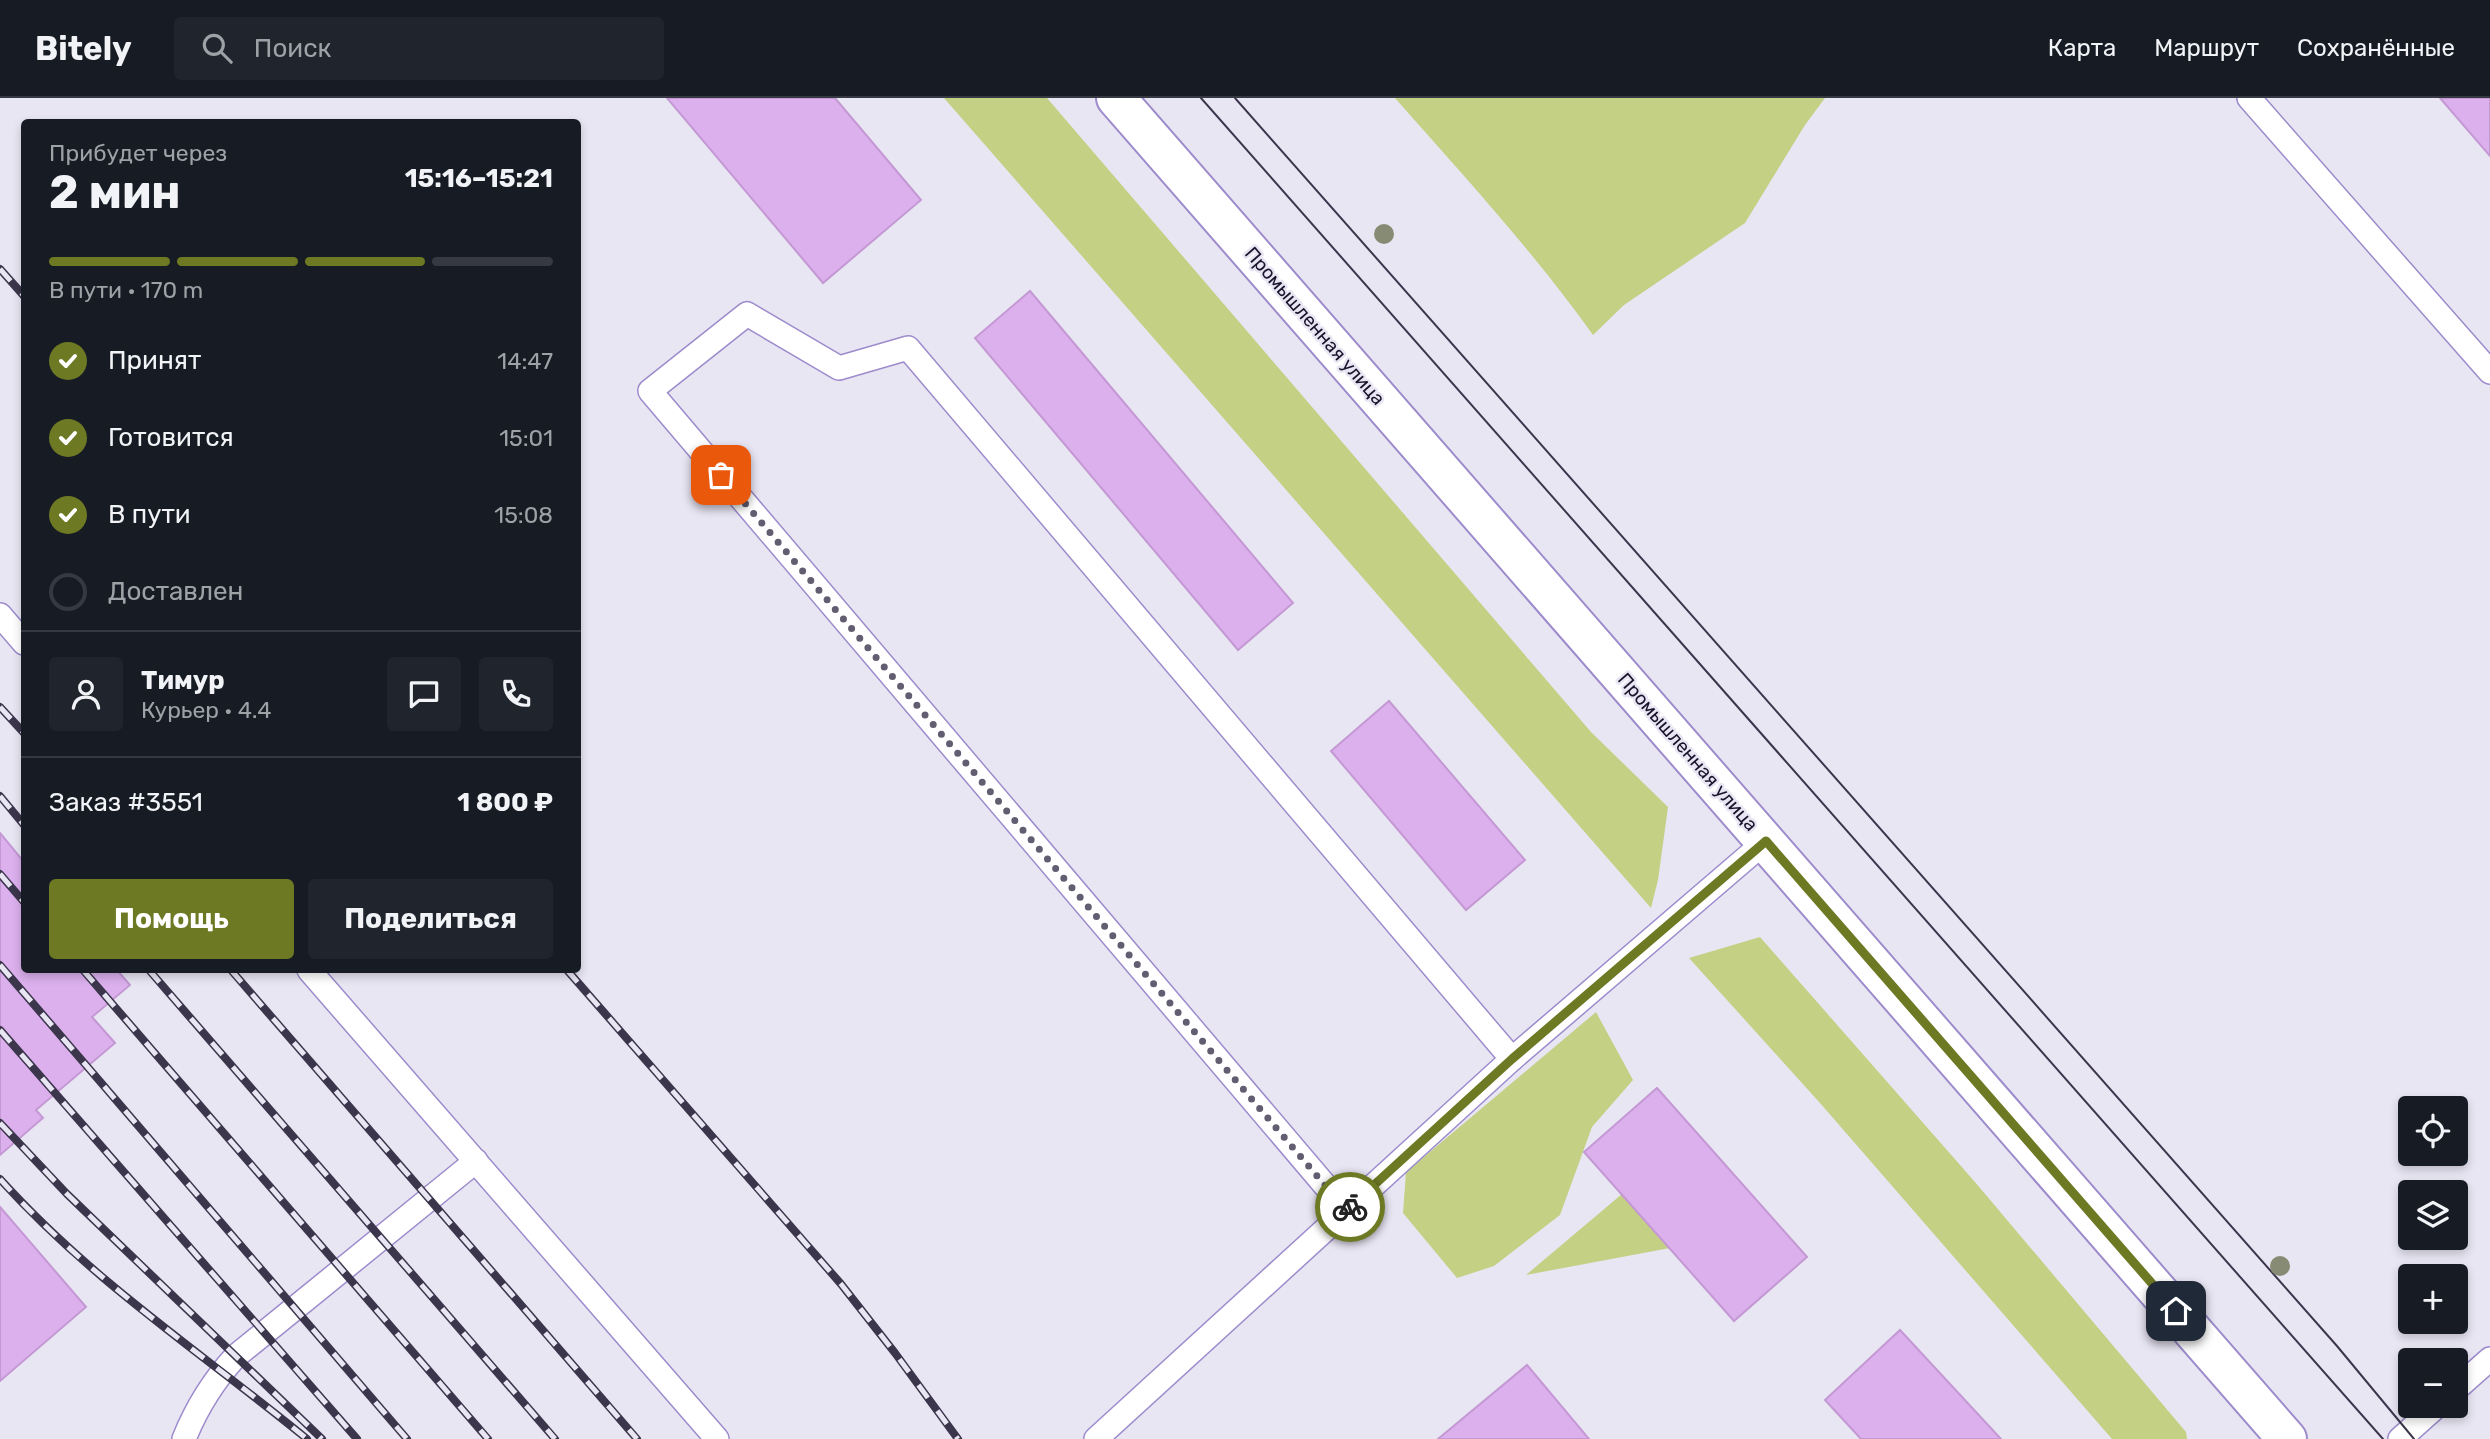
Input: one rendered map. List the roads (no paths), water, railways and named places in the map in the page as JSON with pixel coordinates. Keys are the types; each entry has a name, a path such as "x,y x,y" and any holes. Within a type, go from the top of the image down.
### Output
{"street":[{"name":"Промышленная улица","path":"1116,98 2283,1437"}],"lane":[{"path":"2249,98 2490,372"},
{"path":"1346,1210 650,391 747,314 839,368 908,348 1512,1059"},
{"path":"0,615 21,640"},
{"path":"1096,1439 1512,1059 1766,841"},
{"path":"312,973 716,1439"},
{"path":"184,1439 196,1413 222,1372 236,1356 476,1161"},
{"path":"2468,1378 2490,1359"},
{"path":"2400,1439 2423,1418"}],"tram line":[{"path":"1201,98 2383,1439"},
{"path":"1235,98 2337,1346 2414,1439"}],"railway":[{"path":"0,269 21,293"},
{"path":"0,707 21,730"},
{"path":"0,796 21,821"},
{"path":"0,874 21,898"},
{"path":"0,965 407,1439"},
{"path":"86,973 488,1439"},
{"path":"152,973 555,1439"},
{"path":"234,973 637,1439"},
{"path":"570,973 841,1284 958,1439"},
{"path":"0,1030 357,1439"},
{"path":"0,1123 67,1194 322,1439"},
{"path":"0,1179 72,1251 307,1439"}]}
